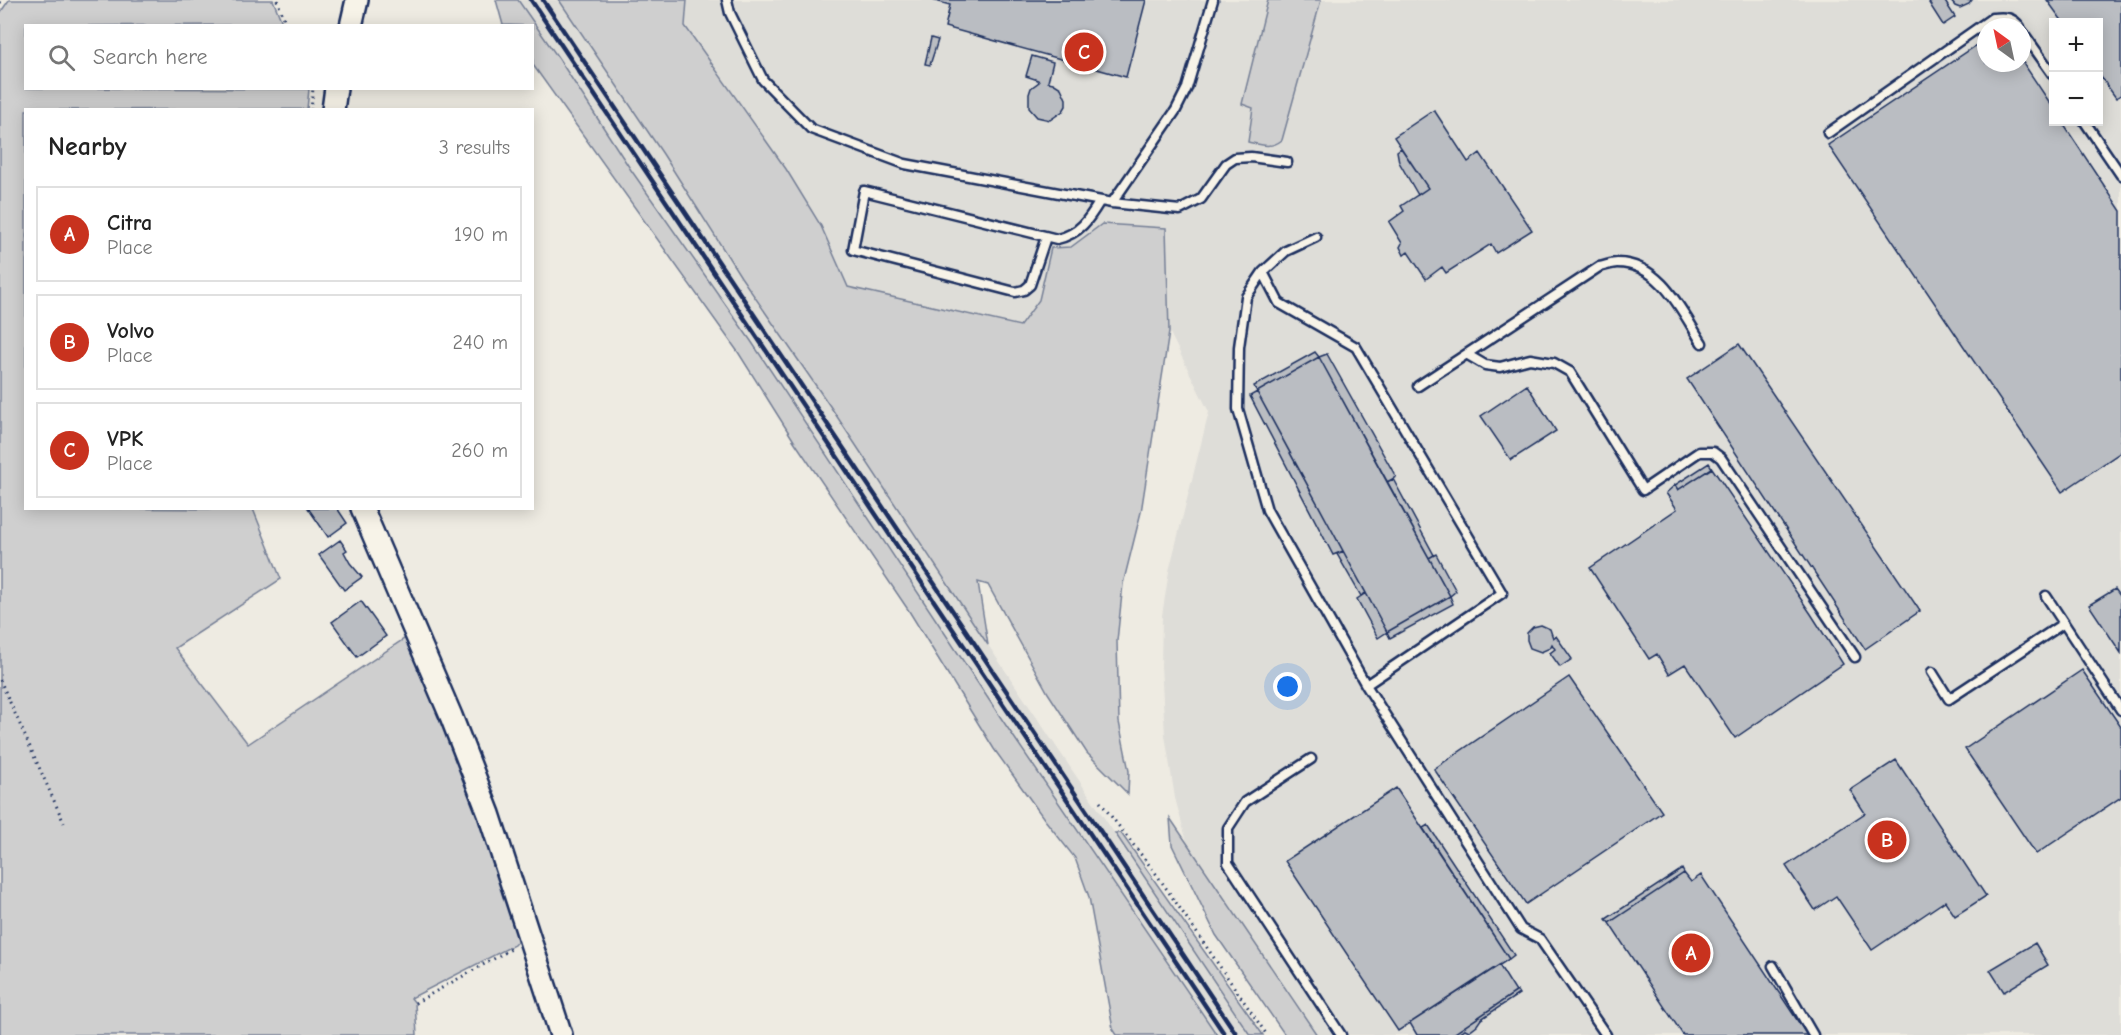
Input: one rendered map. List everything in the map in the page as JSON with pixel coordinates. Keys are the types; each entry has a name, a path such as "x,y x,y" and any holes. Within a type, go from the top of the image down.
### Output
{"street":[{"path":"351,24 357,0"},
{"path":"333,108 336,90"},
{"path":"363,510 417,642 451,716 489,814 561,1035"}],"lane":[{"path":"728,0 730,13 763,80 811,129 905,164 1100,201 1180,210 1201,200 1226,164 1235,158 1251,157 1287,162"},
{"path":"1112,203 1176,110 1187,88 1212,0"},
{"path":"1992,18 2006,16 2010,18"},
{"path":"1828,134 1977,29"},
{"path":"2031,43 2051,72"},
{"path":"2088,126 2121,175"},
{"path":"1046,237 1030,285 1024,291 1015,292 853,250 864,191 1046,237 1064,237 1079,229 1100,201"},
{"path":"1317,237 1286,251 1263,272 1246,297 1239,347 1238,409 1267,510 1366,686 1521,929 1540,939 1606,1035"},
{"path":"1418,386 1599,267 1617,263 1637,267 1656,278 1670,292 1702,343"},
{"path":"1263,272 1279,303 1356,347 1502,593 1366,686"},
{"path":"1468,354 1485,365 1500,368 1530,359 1554,363 1570,372 1643,490 1699,452 1713,452 1721,458 1855,657"},
{"path":"2046,596 2121,710"},
{"path":"1932,672 1949,699 2064,623"},
{"path":"1311,759 1245,802 1228,828 1228,862 1341,1035"},
{"path":"1773,966 1814,1035"}],"path":[{"path":"276,0 286,24"},
{"path":"311,108 313,90"},
{"path":"0,680 64,823"},
{"path":"1100,802 1157,875 1267,1035"},
{"path":"415,1003 530,938"}],"shaded area":[{"path":"9,0 273,0 283,24 24,24 24,90 309,90 307,108 24,108 24,510 253,510 281,579 175,648 248,744 407,637 455,752 521,937 514,945 411,998 415,1003 417,1035 0,1035 0,13"},
{"path":"496,0 518,0 559,59 631,170 751,341 1005,724 1217,1035 1117,1035 1113,1029 1089,897 1075,858 994,749 909,611 794,441 738,352 534,66 534,24 503,24"},
{"path":"518,0 559,0 663,154 741,277 832,409 1250,1035 1217,1035 1005,724 751,341 631,170"},
{"path":"559,0 687,0 685,26 786,169 821,226 848,287 1020,326 1039,300 1051,248 1071,247 1102,224 1166,228 1169,332 1141,512 1123,584 1117,641 1119,722 1129,771 1128,794 1087,753 1048,693 988,585 978,582 988,645 832,409 741,277 663,154"},
{"path":"629,0 2121,0 2121,1035 1290,1035 1191,857 1175,798 1165,735 1161,666 1162,616 1169,571 1209,412 1170,333 1141,512 1123,584 1117,641 1117,716"},
{"path":"1268,0 1321,0 1282,140 1274,145 1248,142 1253,108 1242,104"},
{"path":"1170,818 1317,1035 1285,1035 1216,935 1172,845"},
{"path":"1115,833 1121,833 1263,1035 1250,1035"}],"building":[{"path":"932,0 1146,0 1126,77 945,27 950,5"},
{"path":"1934,0 1944,0 1955,17 1943,25 1929,3"},
{"path":"1950,0 1972,0 1960,8"},
{"path":"2047,0 2121,0 2121,95 2116,98 2103,80 2103,18 2060,18"},
{"path":"931,38 938,40 930,65 925,64"},
{"path":"1977,45 1977,72 2029,72 2049,102 2049,126 2065,126 2121,211 2121,452 2062,492 1828,145"},
{"path":"1032,56 1053,62 1048,82 1061,88 1066,99 1063,111 1050,120 1037,117 1029,108 1031,88 1039,82 1026,76"},
{"path":"1434,110 1468,162 1480,153 1532,230 1496,253 1491,244 1446,273 1442,267 1426,279 1408,252 1404,255 1400,247 1402,243 1389,222 1404,211 1401,206 1428,188 1394,137"},
{"path":"1401,148 1428,188 1418,195 1399,162 1397,151"},
{"path":"1739,344 1920,611 1865,649 1687,379"},
{"path":"1315,352 1319,357 1257,392 1254,386"},
{"path":"1327,354 1396,477 1387,482 1319,357"},
{"path":"1319,357 1450,596 1387,632 1257,392"},
{"path":"1527,385 1556,431 1511,460 1481,416"},
{"path":"1257,392 1343,551 1333,555 1250,396"},
{"path":"1709,463 1712,468 1678,490 1675,485"},
{"path":"1712,468 1843,664 1735,738 1685,664 1669,674 1657,654 1649,659 1590,568 1677,509 1666,493 1675,485 1678,490"},
{"path":"1393,479 1434,555 1429,558 1387,482"},
{"path":"309,510 338,510 347,523 328,537"},
{"path":"340,540 347,550 344,552 350,563 362,577 344,590 319,555"},
{"path":"1343,551 1366,593 1361,596 1337,554"},
{"path":"1436,554 1456,591 1450,596 1429,558"},
{"path":"2115,589 2121,597 2121,653 2089,605"},
{"path":"1366,593 1387,632 1378,638 1357,599"},
{"path":"1450,596 1453,604 1390,638 1387,632"},
{"path":"361,601 386,636 357,657 332,622"},
{"path":"1541,625 1550,629 1553,638 1556,636 1572,659 1560,667 1550,653 1555,649 1552,644 1550,648 1541,652 1530,648 1527,633 1533,627"},
{"path":"2082,670 2121,727 2121,797 2036,854 1965,749"},
{"path":"1569,677 1662,812 1526,904 1434,769"},
{"path":"1896,760 1986,896 1955,916 1945,901 1872,950 1836,896 1815,910 1786,866 1865,813 1850,790"},
{"path":"1396,788 1509,959 1398,1031 1285,861"},
{"path":"1428,825 1514,955 1509,959 1423,828"},
{"path":"1682,869 1684,873 1609,923 1606,919"},
{"path":"1684,873 1691,882 1701,875 1807,1035 1683,1035 1609,923"},
{"path":"2035,943 2048,965 2004,992 1990,970"},
{"path":"1499,965 1516,992 1452,1035 1417,1035 1410,1023"},
{"path":"1517,991 1519,994 1481,1019 1469,1031 1465,1029 1457,1035 1452,1035"}],"railway":[{"path":"531,0 1225,1035"},
{"path":"543,0 1237,1035"}],"place":[{"name":"VPK","path":"1084,52"},
{"name":"Volvo","path":"1887,840"},
{"name":"Citra","path":"1691,953"}]}
